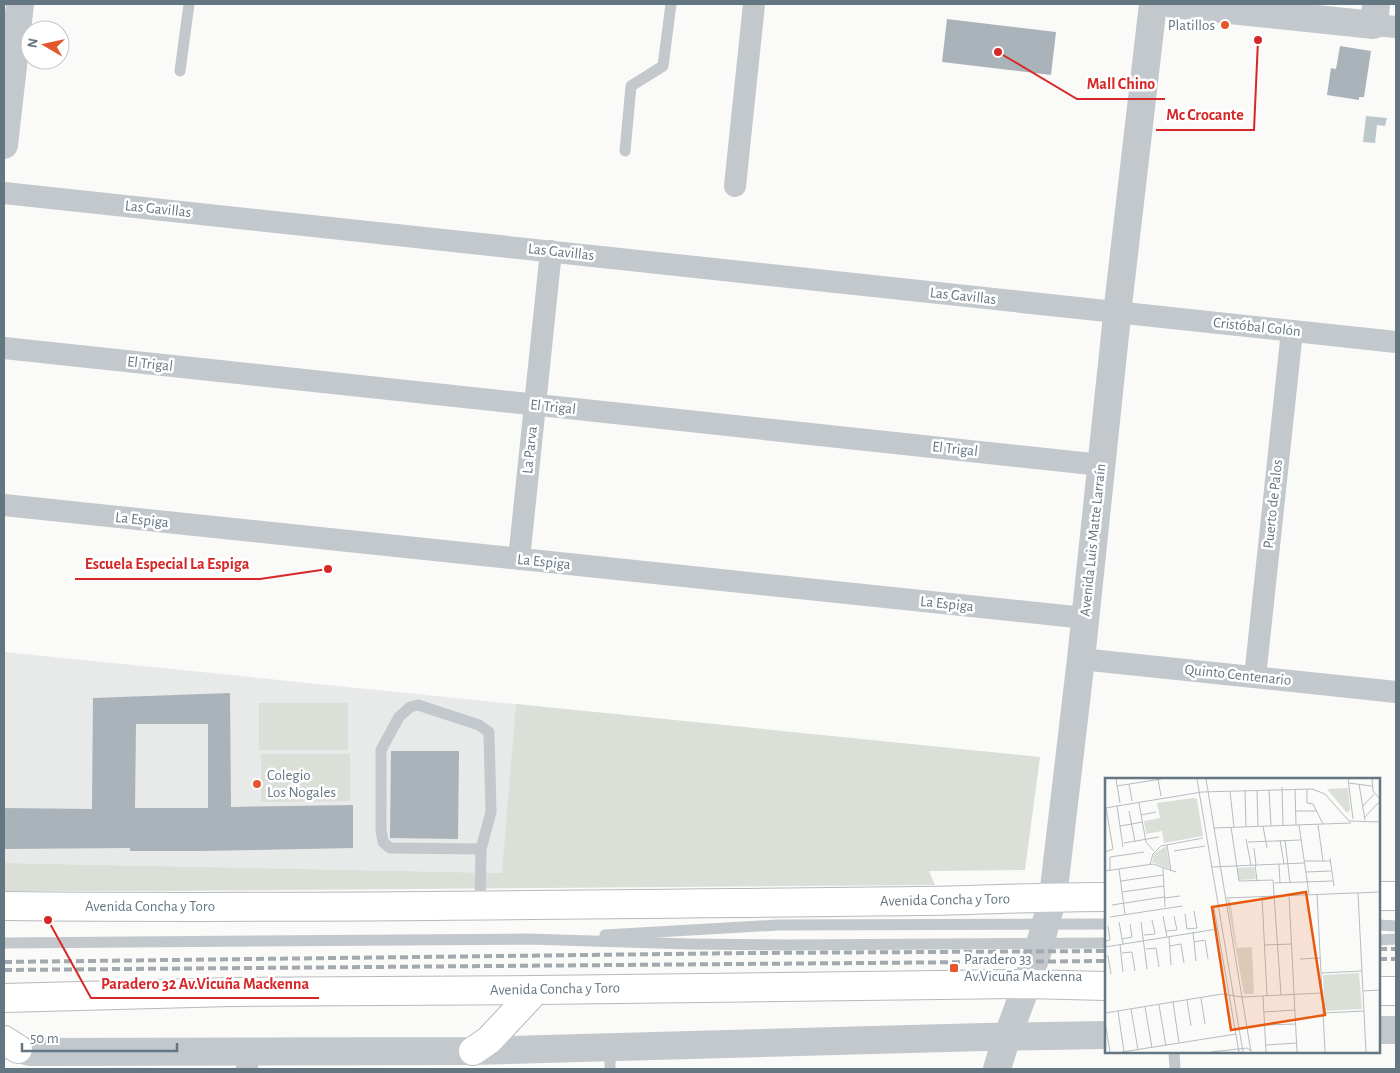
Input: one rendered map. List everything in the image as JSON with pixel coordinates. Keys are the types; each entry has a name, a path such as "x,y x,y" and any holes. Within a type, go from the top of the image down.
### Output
{"main road":[{"path":"1380,896 1396,896"},
{"name":"Avenida Concha y Toro","path":"4,906 480,906 1105,897"},
{"name":"Avenida Concha y Toro","path":"4,998 231,992 1027,984 1105,986"},
{"path":"473,1051 490,1040 536,990"},
{"path":"1380,991 1396,990"}],"street":[{"path":"4,145 20,4"},
{"path":"735,186 754,4"},
{"name":"Avenida Luis Matte Larraín","path":"997,1069 1027,984 1053,898 1081,659 1117,313 1154,4"},
{"path":"1172,4 1382,18"},
{"name":"Las Gavillas","path":"4,193 1117,313"},
{"name":"La Parva","path":"519,559 551,251"},
{"name":"Cristóbal Colón","path":"1117,313 1396,342"},
{"name":"Puerto de Palos","path":"1255,677 1292,331"},
{"name":"El Trigal","path":"4,348 1101,465"},
{"name":"La Espiga","path":"4,505 1085,618"},
{"name":"Quinto Centenario","path":"1081,659 1396,692"},
{"path":"1380,1030 1396,1030"},
{"path":"9,1046 30,1052 258,1060 473,1051 610,1059 1008,1036 1105,1035"}],"lane":[{"path":"180,71 189,4"},
{"path":"625,152 631,86 663,66 671,4"},
{"path":"480,906 481,848 491,812 489,732 479,725 418,705 410,707 399,716 381,750 381,830 383,842 390,848 481,848"},
{"path":"4,943 528,939 786,945 1043,934 1105,924"},
{"path":"1380,925 1396,926"},
{"path":"528,939 771,926 1043,934 1105,943"},
{"path":"1380,940 1396,940"},
{"path":"1174,1053 1175,1069"}],"shaded area":[{"path":"1366,116 1387,118 1385,126 1377,125 1375,143 1363,142"},
{"name":"Colegio Los Nogales","path":"4,652 516,704 503,873 4,863"},
{"path":"259,703 348,703 348,750 259,750"},
{"path":"516,704 1040,757 1025,870 929,871 935,885 4,891 4,863 502,873"},
{"path":"261,754 350,754 350,801 261,802"}],"building":[{"path":"947,19 1056,32 1051,75 942,62"},
{"path":"1340,46 1371,51 1364,97 1359,97 1359,100 1327,95 1331,68 1336,69"},
{"path":"230,693 231,807 353,805 353,848 198,851 130,851 130,848 4,849 4,808 92,809 93,698","holes":["136,724 208,724 208,808 135,808"]},
{"path":"391,751 459,751 458,839 390,838"}],"railway":[{"path":"1380,949 1396,949"},
{"path":"4,962 750,953 1105,951"},
{"path":"1380,959 1396,959"},
{"path":"4,970 1105,961"}],"place":[{"name":"Platillos","path":"1225,25"},
{"name":"Mc Crocante","path":"1258,40"},
{"name":"Mall Chino","path":"998,52"},
{"name":"Escuela Especial La Espiga","path":"328,569"},
{"name":"Colegio Los Nogales","path":"257,784"},
{"name":"Paradero 32 Av.Vicuña Mackenna","path":"48,920"},
{"name":"Paradero 33 Av.Vicuña Mackenna","path":"954,968"}]}
